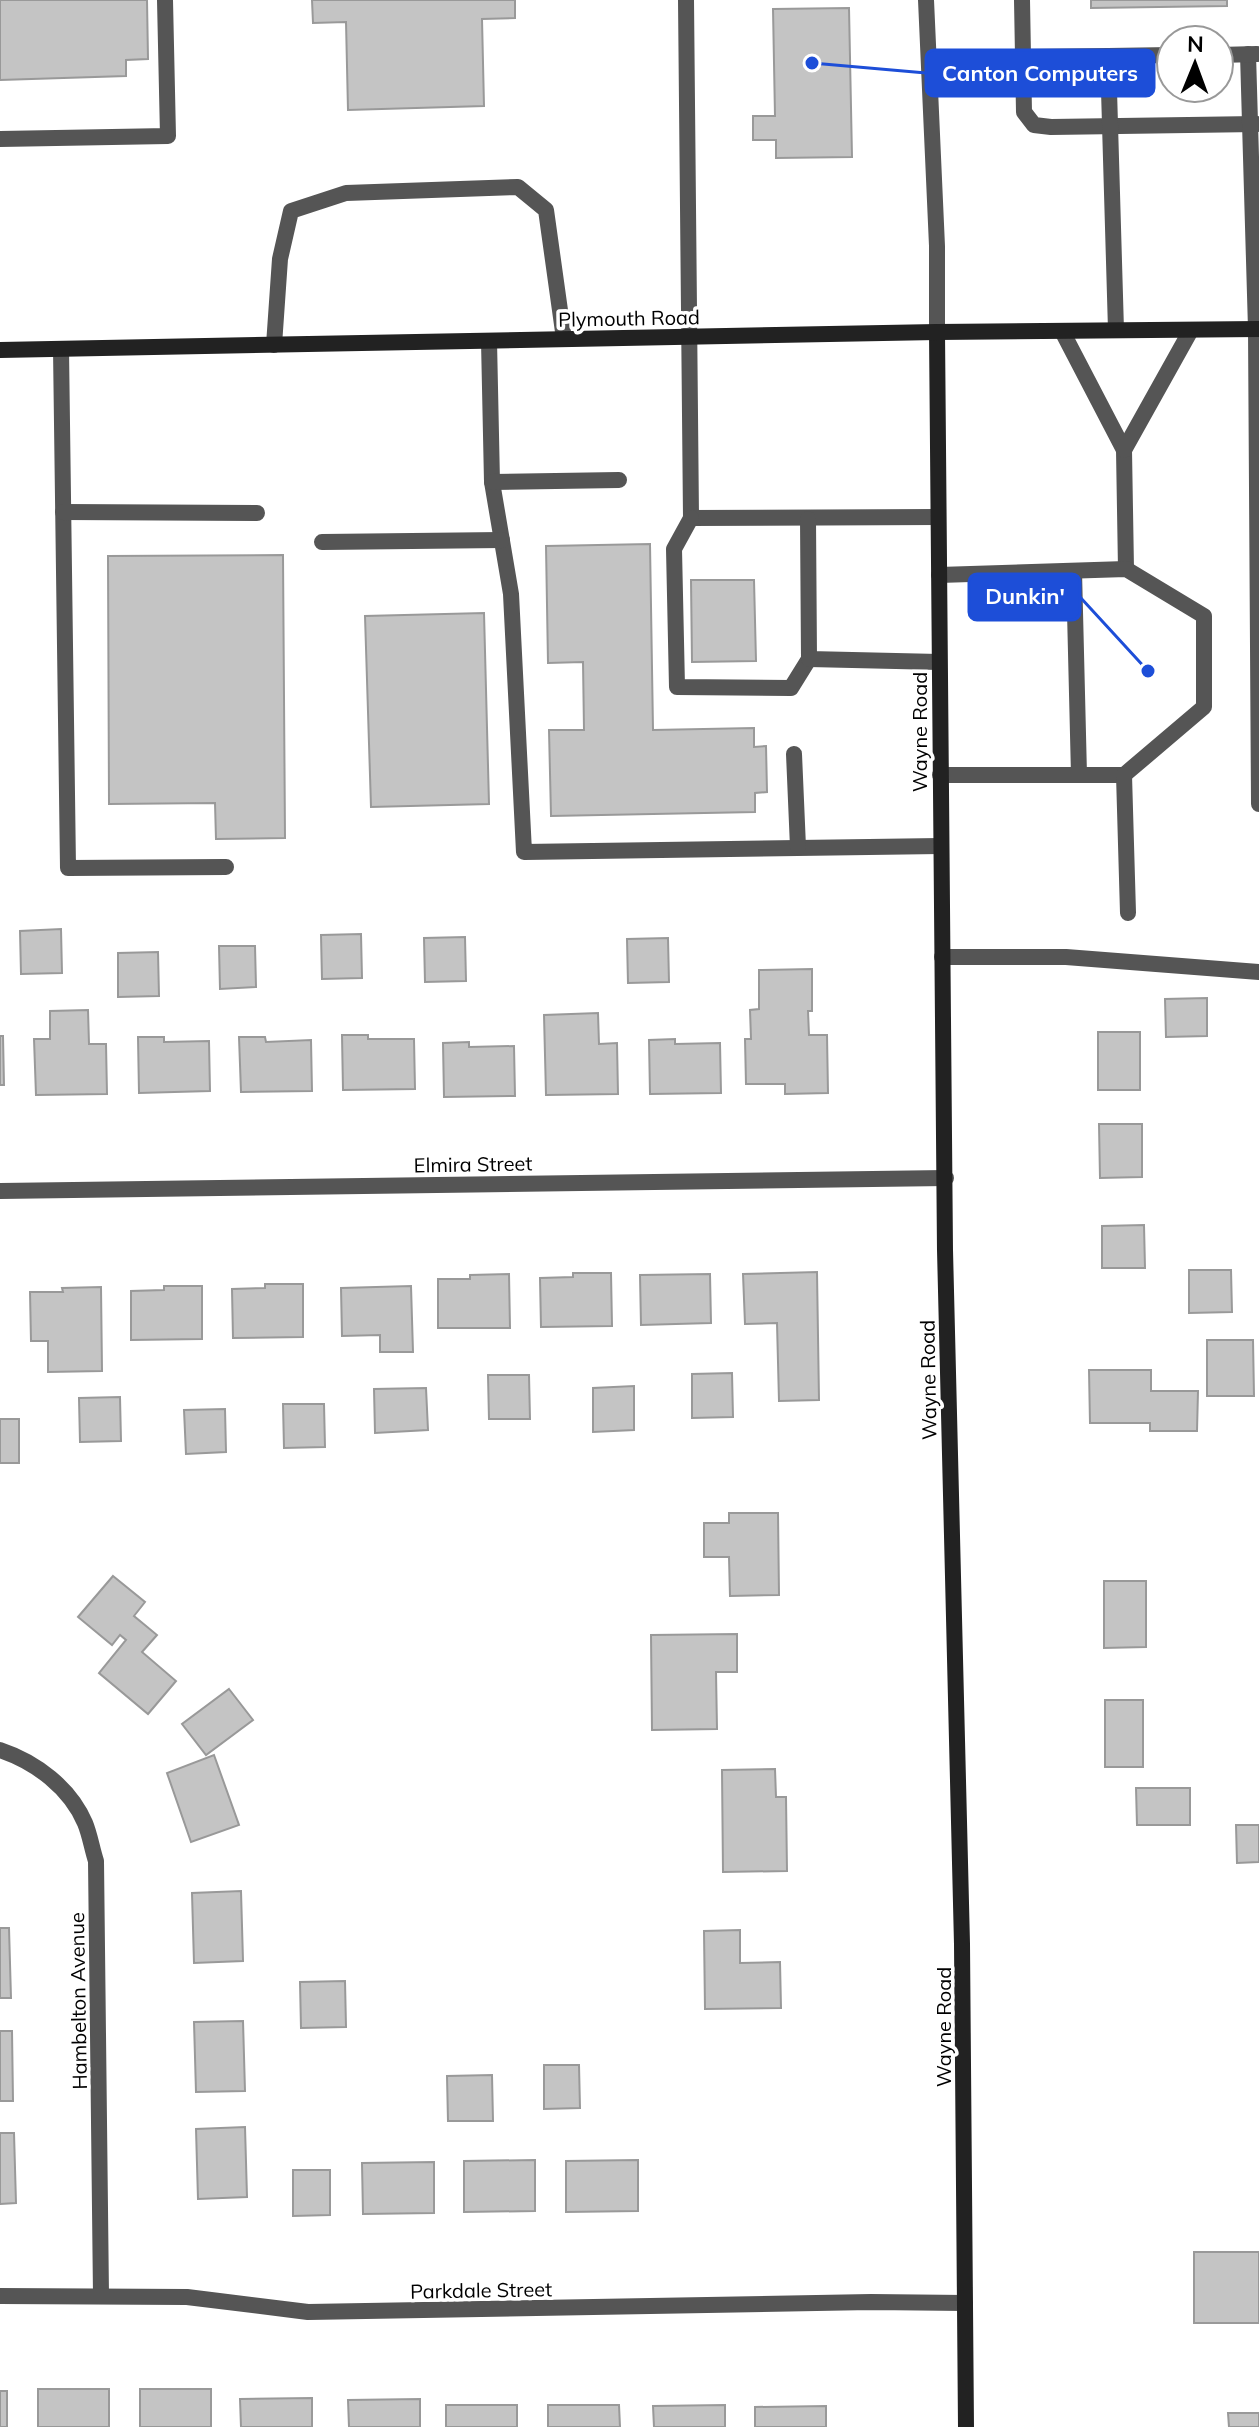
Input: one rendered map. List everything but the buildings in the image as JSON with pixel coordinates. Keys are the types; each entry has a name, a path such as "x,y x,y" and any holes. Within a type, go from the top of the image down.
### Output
{"main road":[{"name":"Plymouth Road","path":"0,350 1257,329"},
{"name":"Wayne Road","path":"937,332 945,1250 962,1944 966,2427"}],"street":[{"path":"0,139 168,136 165,0"},
{"path":"686,0 691,518 674,549 677,687 791,688 809,659 808,519"},
{"path":"926,0 937,246 937,332"},
{"path":"1022,0 1024,112 1034,125 1254,124"},
{"path":"1254,54 1259,804"},
{"path":"1023,57 1155,55"},
{"path":"1108,56 1116,330"},
{"path":"274,345 280,259 291,211 346,193 518,187 546,210 564,339"},
{"path":"1124,450 1191,330"},
{"path":"1062,331 1124,450 1126,569"},
{"path":"489,341 492,482 511,594 524,852 940,846"},
{"path":"61,349 68,868 226,867"},
{"path":"492,482 619,480"},
{"path":"63,512 257,513"},
{"path":"691,518 938,517"},
{"path":"322,542 502,540"},
{"path":"939,575 1126,569 1204,616 1204,707 1124,775 940,775"},
{"path":"1074,571 1079,775"},
{"path":"809,659 939,662"},
{"path":"794,754 798,847"},
{"path":"1124,775 1128,913"},
{"path":"942,957 1066,957 1259,972"},
{"name":"Elmira Street","path":"0,1191 946,1178"},
{"name":"Hambelton Avenue","path":"0,1750 43,1771 70,1797 85,1824 96,1861 101,2295"},
{"name":"Parkdale Street","path":"0,2296 187,2297 308,2312 965,2303"}],"place":[{"name":"Canton Computers","path":"812,63"},
{"name":"Dunkin'","path":"1148,671"}]}
